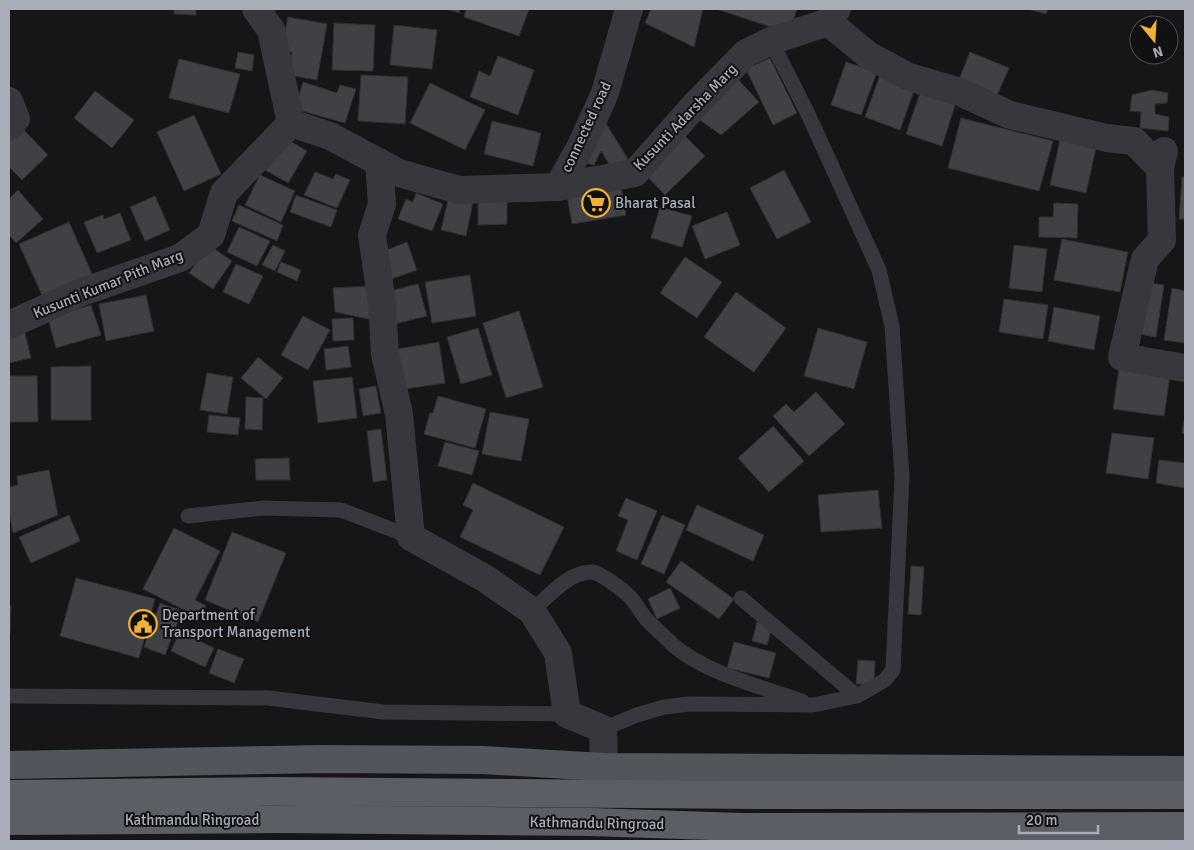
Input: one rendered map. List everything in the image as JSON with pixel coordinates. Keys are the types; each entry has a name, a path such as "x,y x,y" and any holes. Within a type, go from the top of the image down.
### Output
{"highway":[{"name":"Kathmandu Ringroad","path":"9,794 283,791 759,795 1185,795"},
{"name":"Kathmandu Ringroad","path":"9,821 289,819 590,822 742,827 1185,826"}],"main road":[{"path":"9,766 323,759 482,760 604,767 1185,770"}],"street":[{"name":"connected road","path":"558,186 581,146 605,93 629,9"},
{"name":"Kusunti Adarsha Marg","path":"291,123 330,136 399,173 460,190 558,186 635,173 695,105 746,53 832,15"},
{"path":"832,15 868,55 909,77 960,92 1010,115 1107,138 1134,141 1162,159 1162,240 1145,259 1122,357 1185,368"},
{"path":"268,16 291,123"},
{"path":"9,102 16,119 9,127"},
{"name":"Kusunti Kumar Pith Marg","path":"9,325 79,293 180,258 211,235 224,192 291,123"},
{"path":"379,162 382,204 372,235 382,303 384,354 399,414 412,537 486,579 532,611 558,653 567,714 603,729 604,767"}],"lane":[{"path":"603,729 637,715 664,707 689,704 813,704 857,696 885,680 892,670 902,478 892,326 879,270 808,114 771,41"},
{"path":"188,516 263,508 341,510 412,537"},
{"path":"532,611 565,581 581,574 594,572 608,580 631,598 647,620 691,658 734,677 813,704"},
{"path":"742,598 857,696"},
{"path":"9,696 268,698 383,712 567,714"}],"building":[{"path":"174,9 196,9 196,15 174,14"},
{"path":"446,9 460,9 459,13"},
{"path":"466,9 529,9 519,36 464,17"},
{"path":"651,9 703,9 694,47 645,23"},
{"path":"716,9 797,9 789,33"},
{"path":"1028,9 1048,9 1046,14"},
{"path":"288,17 327,24 317,80 288,75 292,52 281,50"},
{"path":"334,23 375,25 373,71 332,70"},
{"path":"394,25 437,30 432,69 390,65"},
{"path":"238,52 254,55 252,71 235,68"},
{"path":"970,52 1009,68 996,98 958,82"},
{"path":"498,56 534,70 518,115 470,97 479,71 490,76"},
{"path":"770,58 797,113 773,125 746,69"},
{"path":"179,59 240,74 229,113 169,98"},
{"path":"846,62 877,72 861,115 831,105"},
{"path":"732,73 759,102 721,135 694,116"},
{"path":"361,75 408,77 405,124 358,121"},
{"path":"880,75 915,88 900,130 865,117"},
{"path":"303,82 337,93 340,85 356,89 345,123 295,109"},
{"path":"430,83 485,110 465,150 410,123"},
{"path":"921,90 956,102 942,146 906,134"},
{"path":"1152,90 1168,93 1167,103 1155,104 1155,114 1169,117 1168,131 1140,128 1141,112 1130,111 1132,95"},
{"path":"95,91 134,120 112,148 74,118"},
{"path":"194,115 221,174 184,191 157,132"},
{"path":"961,118 1053,141 1039,191 948,168"},
{"path":"492,121 541,133 533,166 484,154"},
{"path":"605,122 628,159 612,169 601,151 594,165 581,162"},
{"path":"18,124 48,155 22,180 9,167 9,134"},
{"path":"680,131 705,156 665,195 641,170"},
{"path":"283,137 307,151 288,183 265,170"},
{"path":"1060,140 1096,148 1086,193 1050,185"},
{"path":"784,170 811,222 777,239 750,188"},
{"path":"315,172 333,179 336,174 350,180 337,208 304,195"},
{"path":"260,175 295,191 281,222 245,205"},
{"path":"1182,177 1185,177 1185,219 1179,219"},
{"name":"Bharat Pasal","path":"620,181 626,215 572,224 566,190"},
{"path":"18,190 43,219 16,243 9,235 9,199"},
{"path":"416,193 443,204 432,231 398,219 406,199 413,202"},
{"path":"296,195 337,210 331,227 290,212"},
{"path":"155,196 170,230 145,241 130,207"},
{"path":"449,196 473,202 466,236 441,230"},
{"path":"507,200 507,224 478,225 478,201"},
{"path":"1054,203 1078,204 1077,238 1039,237 1039,217 1053,217"},
{"path":"239,205 283,225 277,241 232,221"},
{"path":"660,207 692,216 682,247 651,238"},
{"path":"727,212 740,245 705,259 692,226"},
{"path":"120,213 131,240 97,253 84,222 103,215 104,219"},
{"path":"69,222 93,276 45,302 19,244"},
{"path":"239,227 270,241 257,266 227,252"},
{"path":"1062,239 1128,252 1120,292 1054,280"},
{"path":"407,242 417,270 391,279 382,252"},
{"path":"209,245 232,261 213,289 189,273"},
{"path":"273,245 285,251 275,271 262,265"},
{"path":"1014,245 1047,249 1042,292 1009,288"},
{"path":"685,257 722,282 697,318 660,293"},
{"path":"281,262 301,270 297,281 277,272"},
{"path":"236,264 263,276 249,304 223,292"},
{"path":"470,275 476,316 432,323 425,282"},
{"path":"1143,282 1164,285 1156,337 1134,333"},
{"path":"418,284 427,316 394,324 385,292"},
{"path":"370,286 378,321 335,312 333,288"},
{"path":"1172,288 1185,291 1185,343 1164,340"},
{"path":"736,292 786,328 754,372 704,337"},
{"path":"146,295 154,331 106,341 99,304"},
{"path":"1004,299 1048,305 1043,339 999,332"},
{"path":"91,305 101,335 56,348 48,318"},
{"path":"1054,307 1100,316 1094,350 1048,341"},
{"path":"519,311 543,387 506,398 483,323"},
{"path":"303,316 330,330 308,370 281,355"},
{"path":"353,318 354,340 333,341 332,319"},
{"path":"478,328 492,375 461,384 447,337"},
{"path":"818,328 867,342 854,389 804,376"},
{"path":"24,329 31,358 9,363 9,332"},
{"path":"439,342 445,383 398,390 392,350"},
{"path":"348,346 351,367 326,370 324,349"},
{"path":"258,357 283,378 266,399 241,378"},
{"path":"91,366 91,420 51,420 51,367"},
{"path":"1119,368 1170,375 1164,416 1113,409"},
{"path":"207,373 233,377 227,414 200,410"},
{"path":"9,376 37,376 38,422 9,422"},
{"path":"352,377 357,418 318,423 313,381"},
{"path":"376,386 381,413 363,416 359,389"},
{"path":"816,392 845,424 809,456 773,416 786,404 794,412"},
{"path":"438,396 486,409 475,448 424,434 430,413 433,413"},
{"path":"246,397 263,398 262,430 245,429"},
{"path":"490,412 529,419 521,461 482,454"},
{"path":"209,415 240,418 238,435 207,432"},
{"path":"1185,415 1185,434 1182,433"},
{"path":"773,426 804,461 769,492 738,458"},
{"path":"381,429 387,480 373,482 367,431"},
{"path":"1112,433 1154,438 1148,479 1106,473"},
{"path":"445,442 479,451 472,475 438,466"},
{"path":"289,458 290,480 256,480 255,459"},
{"path":"1159,460 1185,463 1185,488 1156,483"},
{"path":"49,470 58,515 13,533 9,512 9,487 18,485 17,476"},
{"path":"473,483 564,527 540,575 460,537 473,510 463,505"},
{"path":"878,490 882,528 821,532 818,495"},
{"path":"626,498 657,511 637,560 616,551 628,520 618,516"},
{"path":"697,505 764,535 753,561 686,530"},
{"path":"69,515 80,541 31,563 19,537"},
{"path":"662,515 685,525 664,574 641,564"},
{"path":"174,528 220,551 195,600 206,606 200,618 143,589"},
{"path":"232,532 286,553 258,622 205,600"},
{"path":"681,561 734,599 719,619 666,582"},
{"path":"911,566 924,567 921,615 908,614"},
{"path":"76,578 155,599 139,658 60,636"},
{"path":"670,588 680,608 657,619 648,599"},
{"path":"160,603 182,611 165,655 144,647"},
{"path":"9,606 11,606 10,634 9,634"},
{"path":"757,622 772,626 767,645 752,641"},
{"path":"180,632 214,648 205,667 171,651"},
{"path":"734,642 776,653 769,678 727,668"},
{"path":"218,649 244,659 234,683 209,673"},
{"path":"858,660 875,661 874,685 856,684"}],"place":[{"name":"Bharat Pasal","path":"596,203"},
{"name":"Department of Transport Management","path":"143,624"}]}
